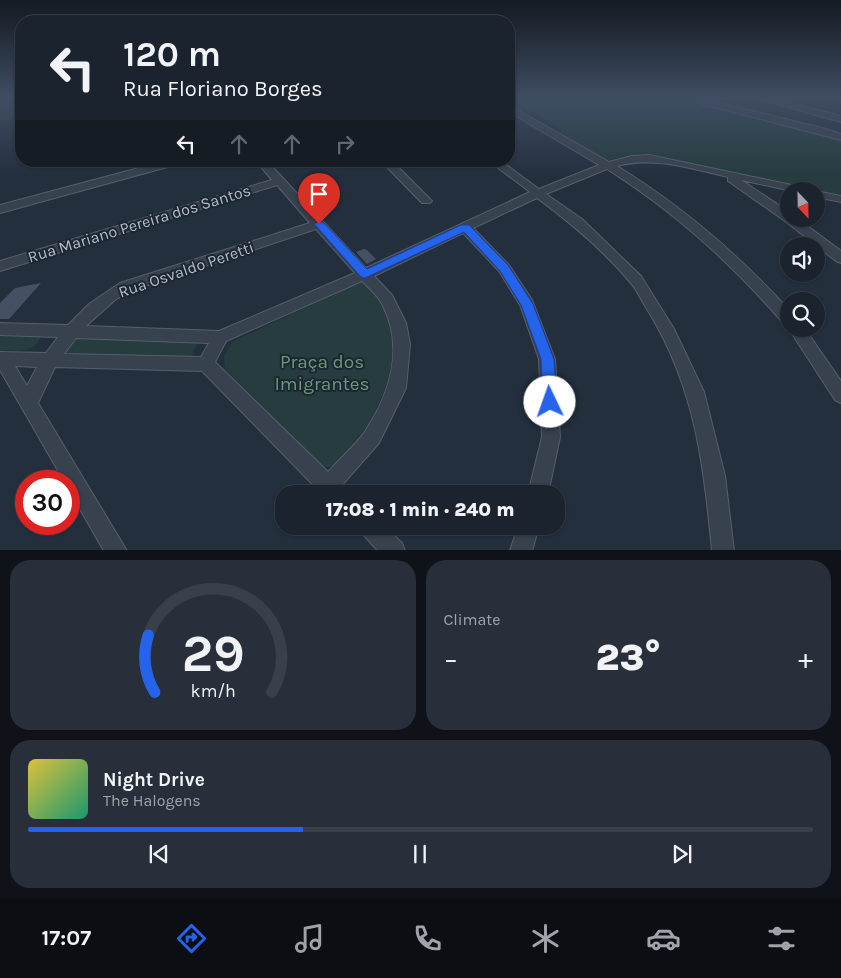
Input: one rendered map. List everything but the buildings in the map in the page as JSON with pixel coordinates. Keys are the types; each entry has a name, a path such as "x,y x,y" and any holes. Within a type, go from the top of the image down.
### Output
{"street":[{"path":"535,124 670,207 713,242 755,282 780,310"},
{"path":"798,124 841,137"},
{"path":"0,329 220,338 365,274 538,193 606,166 631,159 649,158 780,186"},
{"path":"0,209 156,167"},
{"path":"267,167 387,299 398,323 402,344 398,388 372,437 336,485"},
{"path":"392,167 426,201"},
{"path":"502,167 578,222 605,246 636,280 669,333 695,392 715,476 723,550"},
{"path":"727,176 780,212"},
{"name":"Rua Mariano Pereira dos Santos","path":"0,266 279,180"},
{"path":"825,196 841,199"},
{"name":"Rua Osvaldo Peretti","path":"29,404 34,386 50,361 72,332 108,296 125,287 319,224"},
{"path":"465,227 504,268 527,304 548,359 551,438 540,485"},
{"path":"802,228 841,258"},
{"path":"802,337 841,395"},
{"path":"206,364 220,338"},
{"path":"1,359 206,364 327,485"},
{"path":"1,359 116,550"},
{"path":"378,535 394,550"},
{"path":"521,550 526,535"}],"green space":[{"path":"551,124 783,124 841,141 841,197 825,193 825,182 780,182 780,184 645,154 606,161 559,134 561,130"},
{"name":"Praça dos Imigrantes","path":"362,281 381,304 401,353 371,421 340,461 332,467 322,467 225,369 224,356 232,342"},
{"path":"0,333 40,335 40,338 29,349 18,351 0,350"},
{"path":"76,338 198,343 191,357 64,353"}],"route":[{"path":"319,224 365,274 465,227 504,268 527,304 548,359 550,402"}]}
